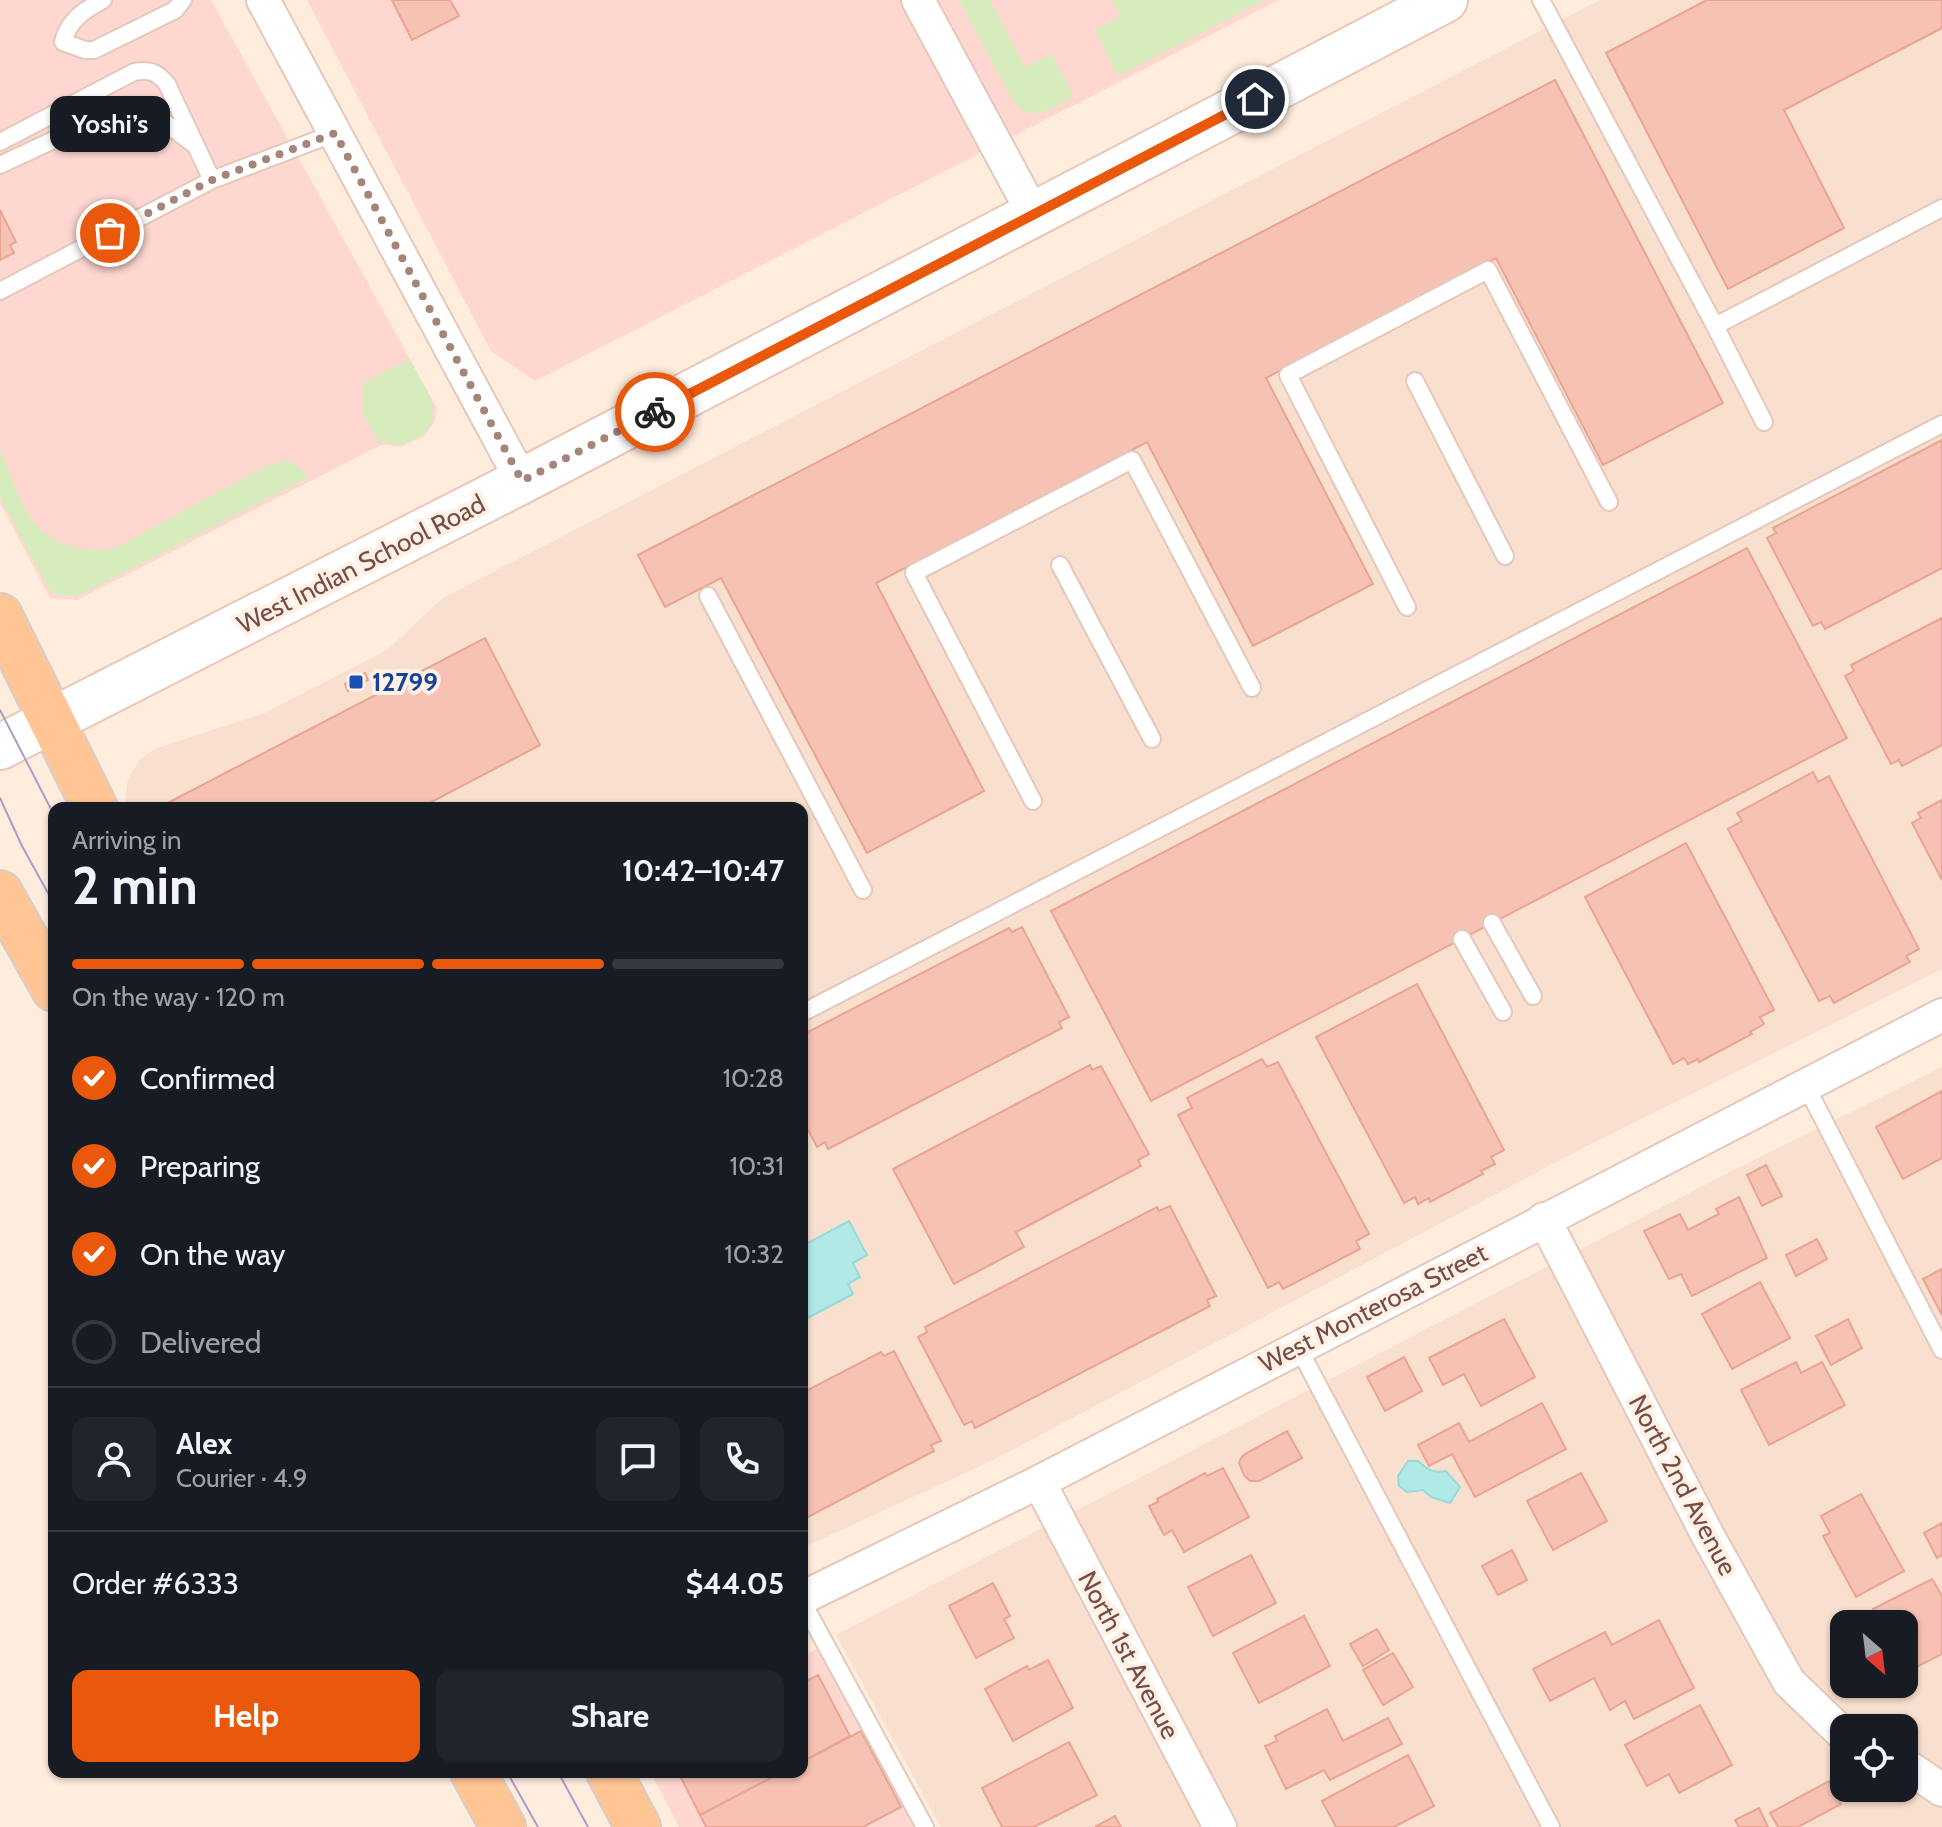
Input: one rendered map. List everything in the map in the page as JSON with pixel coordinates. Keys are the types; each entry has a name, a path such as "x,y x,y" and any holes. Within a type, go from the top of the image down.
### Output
{"main road":[{"name":"West Indian School Road","path":"0,747 522,481 1445,0"},
{"path":"0,616 92,802"},
{"path":"0,893 48,978"},
{"path":"476,1778 503,1827"},
{"path":"612,1778 638,1827"}],"street":[{"path":"263,0 522,481"},
{"path":"918,0 1034,215"},
{"name":"West Monterosa Street","path":"808,1597 1039,1482 1942,1015"},
{"name":"North 2nd Avenue","path":"1544,1219 1707,1534 1789,1682 1830,1722"},
{"name":"North 1st Avenue","path":"1039,1482 1220,1827"},
{"path":"1918,1774 1942,1790"}],"lane":[{"path":"103,0 66,28 63,42 85,50 106,46 175,10 183,0"},
{"path":"1541,0 1764,422"},
{"path":"0,142 134,72 146,70 158,73 167,84 212,180"},
{"path":"0,165 109,114 127,111 142,111 197,145"},
{"path":"0,291 212,180 335,133"},
{"path":"1715,326 1942,208"},
{"path":"1407,607 1288,375 1488,270 1609,502"},
{"path":"1415,381 1505,556"},
{"path":"808,1010 1942,424"},
{"path":"1033,801 914,573 955,551 1132,460 1252,688"},
{"path":"1060,565 1152,739"},
{"path":"708,596 863,890"},
{"path":"1492,923 1533,996"},
{"path":"1462,939 1503,1012"},
{"path":"1805,1084 1942,1350"},
{"path":"1298,1347 1551,1827"},
{"path":"808,1611 925,1827"}],"shaded area":[{"path":"0,0 211,0 437,408 434,423 424,436 400,447 383,444 77,600 50,598 0,503"},
{"path":"307,0 1279,0 535,381 491,351"},
{"path":"1600,0 1942,0 1942,969 1581,1149 991,1461 808,1545 808,802 125,802 128,779 141,758 157,748 265,713 387,650 443,598"},
{"path":"1942,1067 1942,1827 941,1827 836,1635 1728,1173"},
{"path":"822,1646 924,1827 679,1827 654,1778 808,1778 808,1654"}],"green space":[{"path":"959,0 990,0 1025,67 1052,54 1074,96 1041,112 1026,112 1019,107"},
{"path":"1112,0 1265,0 1118,76 1095,30 1120,16"},
{"path":"409,359 430,396 433,416 430,426 421,436 400,446 384,441 379,443 364,416 364,383"},
{"path":"0,449 29,516 41,531 60,542 93,550 114,549 266,466 285,460 295,464 309,477 76,597 51,593 0,497"}],"water":[{"path":"849,1221 867,1255 853,1263 860,1277 848,1284 853,1294 808,1318 808,1243"},
{"path":"1408,1461 1418,1461 1434,1471 1446,1471 1460,1487 1450,1503 1431,1497 1423,1490 1407,1492 1399,1486 1398,1476"}],"building":[{"path":"392,0 450,0 459,16 412,40"},
{"path":"1707,0 1942,0 1942,28 1784,110 1844,228 1728,289 1606,53"},
{"path":"1555,80 1723,403 1603,465 1496,258 1266,378 1373,584 1253,646 1147,442 876,583 984,791 867,853 721,578 665,607 638,555"},
{"path":"0,210 16,242 10,245 14,253 0,260"},
{"path":"1942,440 1942,568 1825,629 1821,622 1813,626 1767,538 1776,533 1773,528"},
{"path":"1747,548 1847,738 1151,1101 1051,911"},
{"path":"1942,618 1942,745 1902,766 1899,760 1891,764 1845,676 1854,671 1851,665"},
{"path":"485,638 540,745 431,802 170,802"},
{"path":"365,673 368,680 348,691 345,684"},
{"path":"1813,772 1818,782 1829,776 1919,949 1906,956 1910,962 1834,1003 1830,996 1819,1001 1728,829 1742,821 1737,813"},
{"path":"1942,800 1942,880 1912,823 1921,818 1918,813"},
{"path":"1686,843 1774,1010 1760,1017 1764,1024 1750,1032 1752,1034 1699,1062 1698,1059 1688,1064 1684,1058 1673,1064 1585,897"},
{"path":"1022,927 1069,1017 1059,1022 1062,1028 828,1149 825,1142 817,1147 808,1130 808,1032 1009,928 1012,932"},
{"path":"1417,984 1504,1150 1491,1157 1495,1164 1481,1171 1483,1174 1430,1202 1429,1198 1418,1204 1415,1197 1404,1203 1316,1037"},
{"path":"1262,1059 1267,1067 1278,1062 1369,1234 1356,1241 1360,1249 1283,1289 1279,1282 1268,1288 1178,1115 1192,1108 1187,1098"},
{"path":"1090,1065 1092,1070 1101,1066 1149,1154 1138,1160 1141,1166 1016,1232 1024,1247 954,1284 893,1169"},
{"path":"1942,1091 1942,1158 1903,1179 1876,1127"},
{"path":"1766,1165 1782,1196 1762,1206 1747,1175"},
{"path":"1739,1197 1767,1258 1692,1296 1681,1274 1669,1279 1644,1231 1680,1214 1688,1230 1719,1214 1716,1209"},
{"path":"1170,1206 1216,1296 1207,1300 1210,1306 975,1428 972,1421 964,1425 918,1337 927,1332 925,1327 1157,1207 1159,1211"},
{"path":"1817,1239 1827,1259 1796,1276 1786,1255"},
{"path":"1942,1269 1942,1315 1923,1279"},
{"path":"1760,1282 1790,1338 1732,1369 1702,1314"},
{"path":"1504,1319 1535,1377 1481,1406 1464,1374 1443,1385 1429,1358"},
{"path":"1848,1319 1862,1348 1831,1365 1816,1336"},
{"path":"894,1351 941,1441 931,1445 934,1451 808,1517 808,1390 881,1352 884,1356"},
{"path":"1404,1357 1422,1391 1385,1411 1367,1377"},
{"path":"1796,1362 1801,1373 1822,1362 1845,1405 1769,1445 1741,1390"},
{"path":"1542,1403 1566,1449 1475,1497 1452,1454 1429,1466 1418,1445 1459,1423 1469,1442"},
{"path":"1287,1431 1302,1458 1259,1481 1250,1481 1239,1463 1241,1458"},
{"path":"1223,1468 1249,1517 1184,1552 1172,1530 1164,1535 1149,1506 1205,1473 1207,1476"},
{"path":"1581,1473 1607,1521 1553,1550 1527,1501"},
{"path":"1861,1494 1904,1571 1856,1597 1823,1536 1830,1533 1821,1516"},
{"path":"1942,1523 1942,1555 1937,1558 1924,1533"},
{"path":"1512,1550 1527,1580 1498,1595 1482,1566"},
{"path":"1251,1555 1276,1603 1213,1636 1188,1587"},
{"path":"1932,1579 1942,1596 1942,1654 1918,1666 1918,1610 1873,1609"},
{"path":"993,1583 1010,1616 1004,1619 1014,1638 976,1658 949,1606"},
{"path":"1304,1616 1330,1666 1259,1703 1233,1653"},
{"path":"1659,1620 1694,1688 1634,1719 1625,1701 1610,1710 1594,1678 1550,1701 1533,1669 1605,1632 1612,1645"},
{"path":"1377,1629 1389,1650 1363,1666 1350,1644"},
{"path":"1393,1653 1413,1687 1383,1705 1363,1670"},
{"path":"1048,1660 1073,1708 1013,1741 985,1689 1027,1666 1029,1670"},
{"path":"818,1675 850,1736 808,1759 808,1680"},
{"path":"1700,1705 1732,1765 1679,1793 1669,1774 1647,1786 1625,1745"},
{"path":"1327,1709 1343,1741 1388,1718 1402,1744 1330,1780 1324,1770 1286,1789 1265,1746 1277,1741 1275,1736"},
{"path":"861,1731 901,1807 863,1827 706,1827 700,1815 771,1778 808,1778 808,1759"},
{"path":"1069,1742 1097,1795 1034,1827 1002,1827 982,1788"},
{"path":"1408,1755 1434,1806 1394,1827 1336,1827 1322,1801"},
{"path":"681,1778 771,1778 700,1815"},
{"path":"1829,1781 1830,1802 1841,1804 1798,1827 1778,1827 1770,1813"},
{"path":"1759,1808 1768,1827 1739,1827 1735,1820"},
{"path":"1115,1816 1121,1827 1095,1827"}],"tram line":[{"path":"0,710 48,803"},
{"path":"0,798 48,893"},
{"path":"510,1778 538,1827"},
{"path":"561,1778 588,1827"}],"way so far":[{"path":"110,233 212,180 335,133 522,481 655,412"}],"place":[{"name":"Yoshi’s","path":"110,233"},
{"name":"12799","path":"356,682"}],"route":[{"path":"655,412 1255,99"}]}
